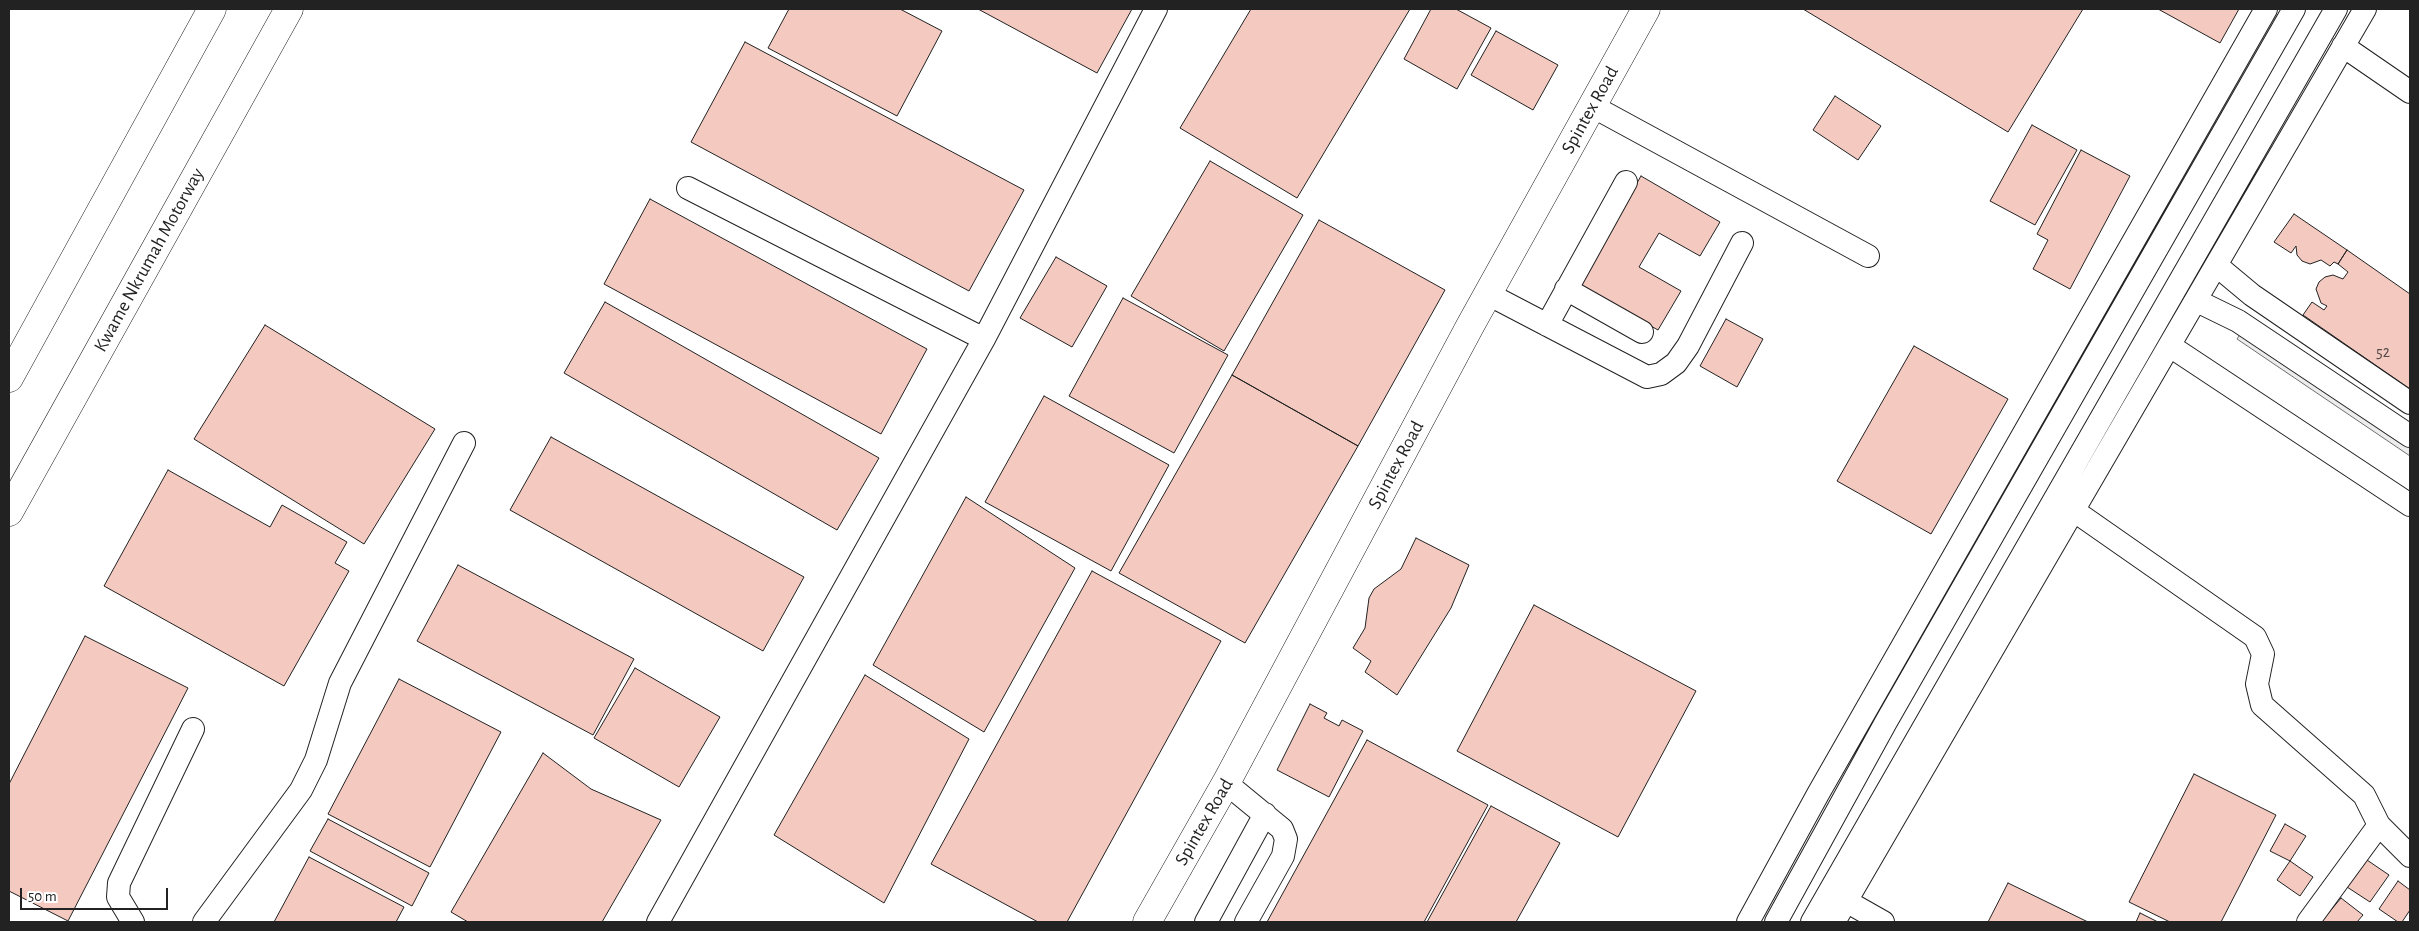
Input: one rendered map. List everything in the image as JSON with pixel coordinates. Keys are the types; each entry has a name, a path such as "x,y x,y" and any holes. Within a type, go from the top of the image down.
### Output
{"main road":[{"path":"9,378 212,9"},
{"name":"Kwame Nkrumah Motorway","path":"9,512 289,9"},
{"name":"Spintex Road","path":"1147,922 1226,783 1488,294 1646,9"}],"street":[{"path":"658,922 984,339 1156,9"},
{"path":"1748,922 1881,682 2266,9"},
{"path":"1776,922 1886,722 2294,9"},
{"path":"1812,922 2336,9"},
{"path":"1834,922 2073,510 2197,301 2365,9"},
{"path":"2343,46 2410,92"},
{"path":"1592,106 1868,256"},
{"path":"1547,325 1626,182"},
{"path":"688,188 984,339"},
{"path":"1488,294 1647,377 1661,374 1676,363 1688,346 1742,243"},
{"path":"2216,265 2252,295 2410,403"},
{"path":"1566,289 1642,332"},
{"path":"2197,301 2238,321 2410,436"},
{"path":"2170,346 2410,505"},
{"path":"204,922 301,790 316,760 340,683 464,443"},
{"path":"2073,510 2254,637 2263,654 2258,684 2262,705 2364,795 2379,825 2410,856"},
{"path":"133,922 118,897 119,883 193,729"},
{"path":"1226,783 1282,828 1286,839 1283,856 1246,922"},
{"path":"1206,922 1265,814"},
{"path":"2308,922 2379,825"},
{"path":"1846,901 1883,922"}],"shaded area":[{"path":"2245,327 2410,439 2410,456 2237,339"}],"building":[{"path":"789,9 900,9 942,31 897,116 768,48"},
{"path":"978,9 1132,9 1097,73"},
{"path":"1251,9 1410,9 1297,198 1180,128"},
{"path":"1431,9 1456,9 1491,28 1457,89 1404,59"},
{"path":"1803,9 2083,9 2008,132"},
{"path":"2158,9 2239,9 2220,43"},
{"path":"1496,31 1558,65 1533,110 1471,75"},
{"path":"745,42 1024,190 969,291 691,142"},
{"path":"1835,96 1881,126 1858,160 1813,130"},
{"path":"2032,125 2077,150 2035,225 1990,201"},
{"path":"2081,150 2130,176 2070,289 2033,269 2048,240 2037,234"},
{"path":"1210,161 1303,215 1224,351 1131,296"},
{"path":"1641,176 1720,222 1700,256 1659,233 1639,267 1681,291 1658,330 1578,285"},
{"path":"650,199 927,349 881,434 604,284"},
{"path":"2294,214 2347,250 2338,264 2334,262 2330,266 2321,260 2310,264 2302,261 2297,255 2296,246 2291,253 2274,242"},
{"path":"1319,220 1445,290 1358,446 1232,375"},
{"path":"2347,250 2410,294 2410,389 2303,315 2312,302 2324,310 2327,306 2321,303 2316,289 2319,282 2325,277 2333,275 2343,279 2348,272 2338,264"},
{"path":"1056,257 1107,286 1072,347 1020,318"},
{"path":"1123,298 1228,355 1174,453 1069,396"},
{"path":"605,302 879,458 837,530 564,373"},
{"path":"1726,319 1763,339 1737,387 1700,366"},
{"path":"265,325 435,429 364,544 194,439"},
{"path":"1914,346 2008,399 1931,534 1837,481"},
{"path":"1232,375 1358,446 1245,643 1119,573"},
{"path":"1044,396 1169,465 1111,571 985,502"},
{"path":"551,437 804,577 763,651 510,510"},
{"path":"168,470 270,527 282,505 347,542 335,563 349,571 284,686 104,586"},
{"path":"966,497 1075,568 984,732 873,665"},
{"path":"1416,538 1469,565 1451,608 1397,695 1365,672 1371,661 1353,648 1365,628 1369,598 1374,589 1401,569"},
{"path":"458,565 634,659 593,735 417,641"},
{"path":"1092,571 1221,641 1067,922 1038,922 931,864"},
{"path":"1534,605 1696,691 1618,837 1457,751"},
{"path":"85,636 188,688 68,921 9,891 9,784"},
{"path":"635,668 720,717 679,787 594,738"},
{"path":"865,675 969,739 884,903 774,835"},
{"path":"399,679 501,732 430,867 328,814"},
{"path":"1310,704 1327,713 1324,718 1339,726 1342,720 1363,731 1329,797 1277,770"},
{"path":"1367,740 1488,805 1424,922 1267,922"},
{"path":"543,753 591,789 661,820 602,922 468,922 451,912"},
{"path":"2194,774 2276,815 2221,922 2170,922 2129,902"},
{"path":"1491,806 1560,843 1516,922 1427,922"},
{"path":"328,819 429,873 412,906 310,851"},
{"path":"2285,824 2306,836 2290,861 2270,851"},
{"path":"309,857 404,907 396,922 274,922"},
{"path":"2367,860 2389,875 2370,902 2347,887"},
{"path":"2290,861 2313,877 2300,896 2277,880"},
{"path":"2398,881 2410,890 2410,910 2402,922 2398,922 2379,909"},
{"path":"2008,883 2088,922 1988,922"},
{"path":"2341,898 2363,915 2357,922 2321,922"},
{"path":"2140,913 2158,922 2136,922"}]}
